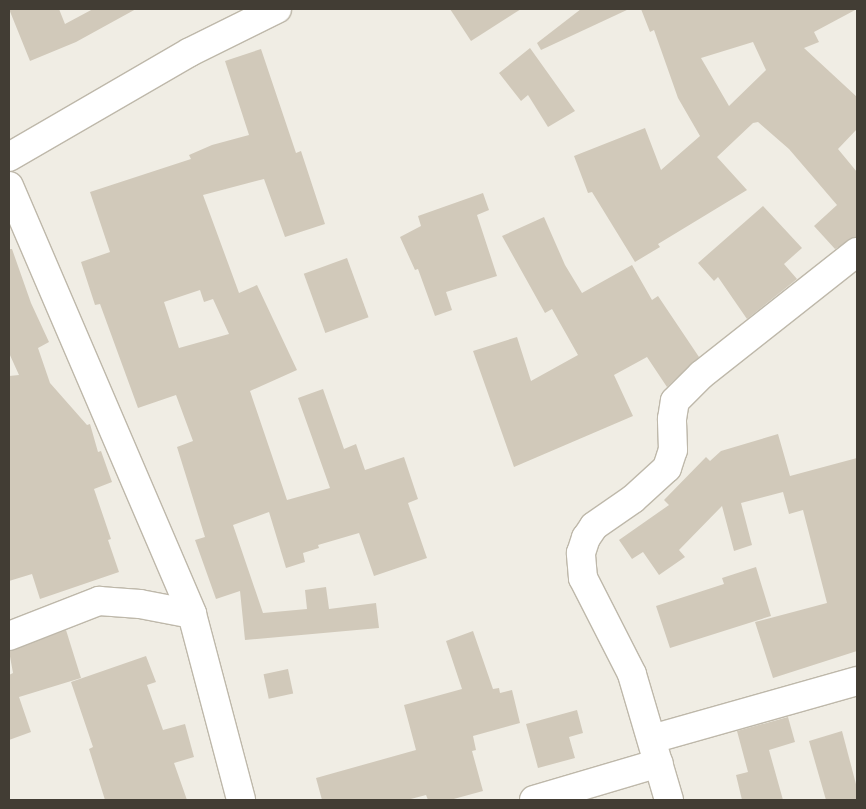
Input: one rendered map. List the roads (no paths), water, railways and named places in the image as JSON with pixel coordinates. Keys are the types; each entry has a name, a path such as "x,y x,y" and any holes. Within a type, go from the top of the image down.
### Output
{"street":[{"path":"9,157 190,52 277,9"},
{"path":"9,186 192,614 241,800"},
{"path":"670,800 632,674 583,578 581,554 586,538 594,526 632,499 667,468 673,450 672,419 675,401 700,376 857,252"},
{"path":"9,636 99,601 140,604 192,614"},
{"path":"534,800 655,751 857,681"}]}
